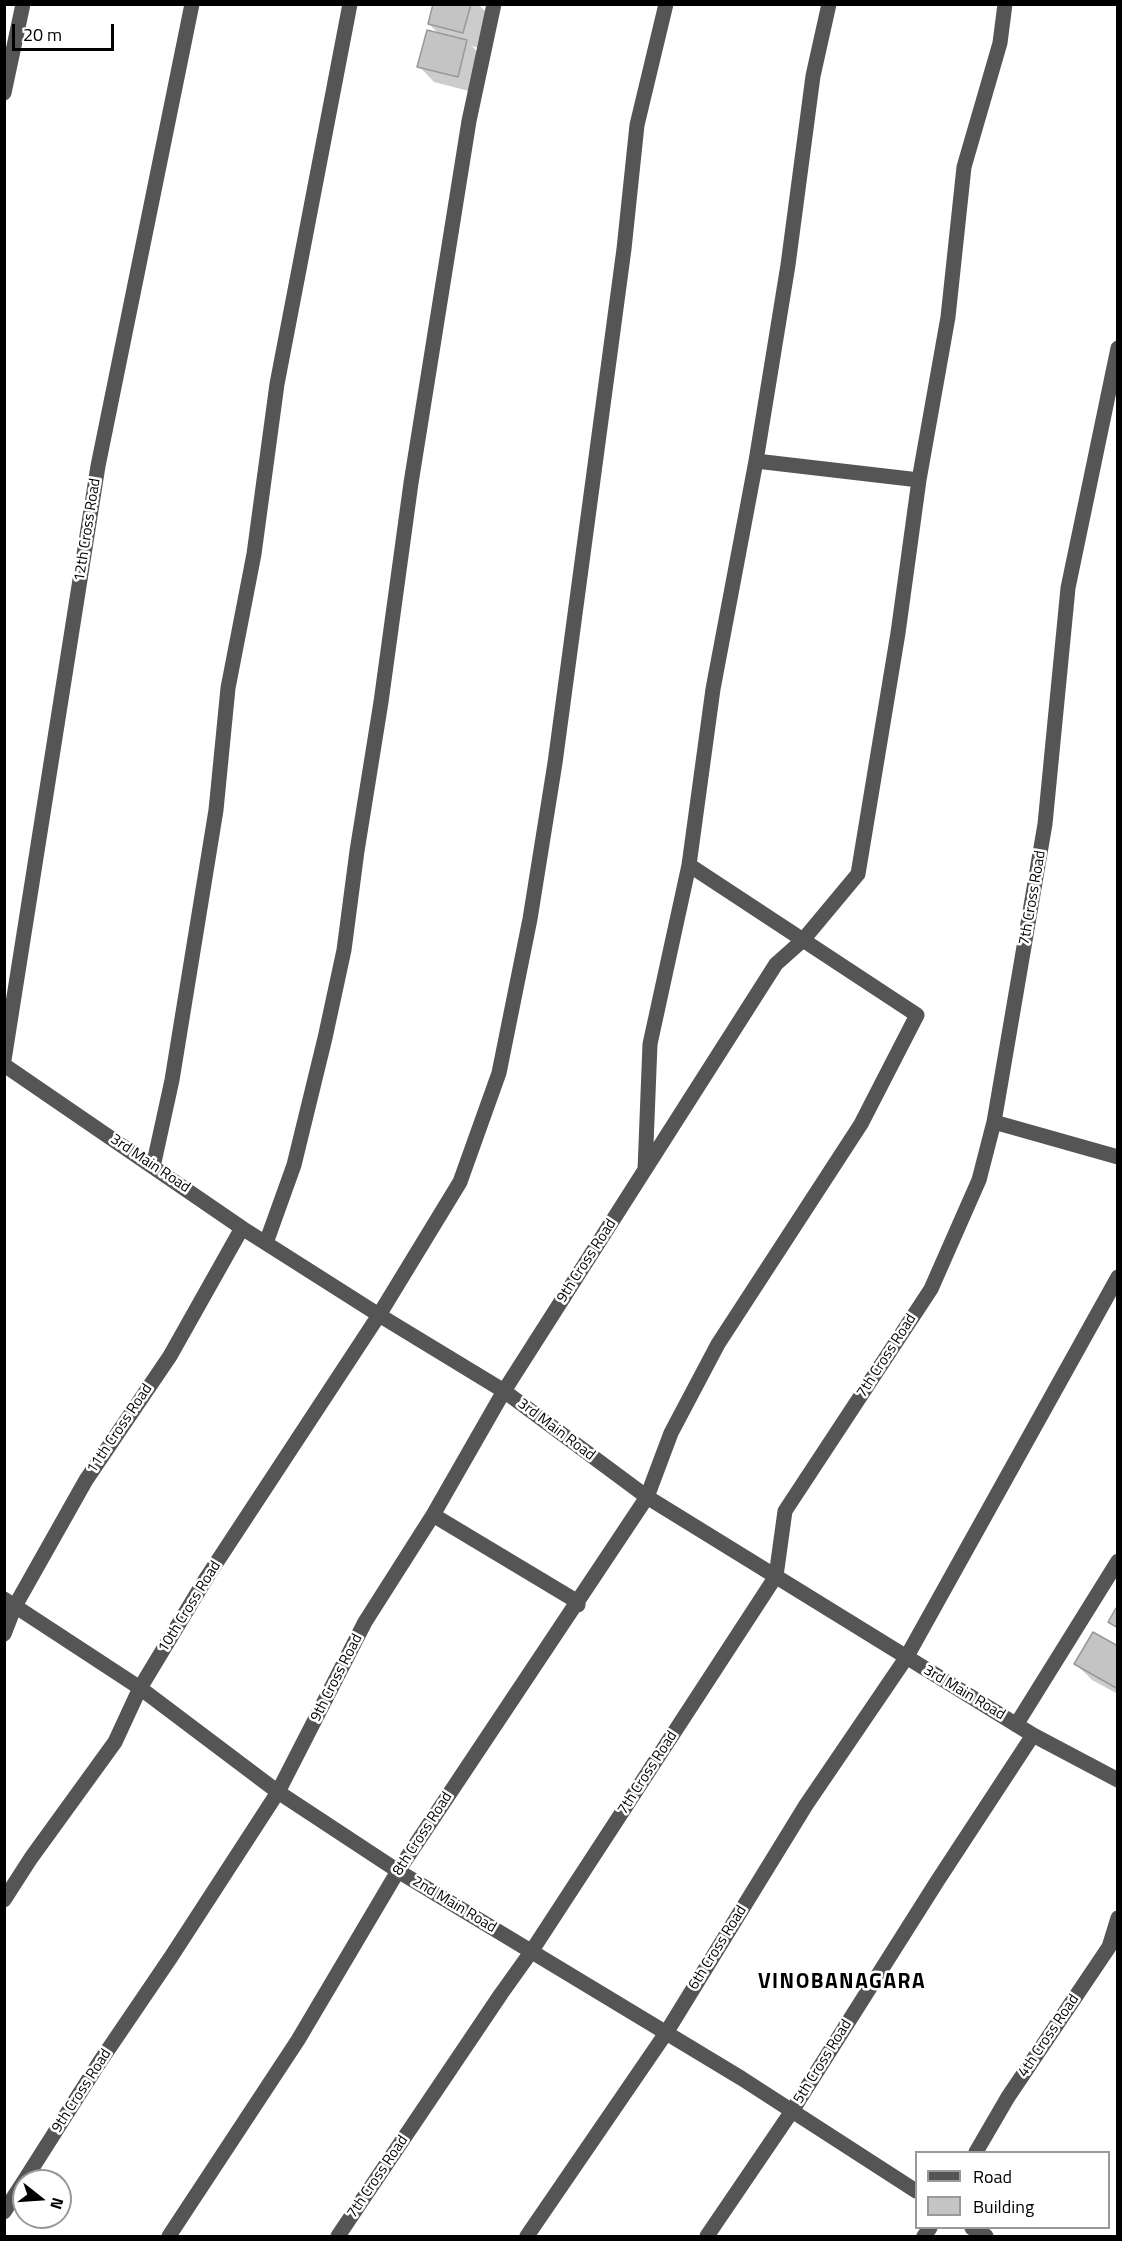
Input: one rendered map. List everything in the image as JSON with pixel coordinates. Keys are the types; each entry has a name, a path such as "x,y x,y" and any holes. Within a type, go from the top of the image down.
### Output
{"street":[{"path":"4,93 23,4"},
{"name":"12th Cross Road","path":"4,1060 98,466 192,4"},
{"path":"153,1167 172,1080 216,810 228,688 254,554 277,384 350,4"},
{"path":"266,1243 294,1165 344,950 411,483 469,120 494,4"},
{"name":"10th Cross Road","path":"4,1900 31,1858 115,1742 140,1688 207,1577 378,1315 460,1182 500,1073 530,919 558,739 624,249 637,125 666,4"},
{"path":"645,1172 650,1044 689,865 713,689 756,461 788,265 813,76 829,4"},
{"name":"9th Cross Road","path":"32,2169 278,1792 365,1622 434,1515 504,1391 776,964 803,940 858,874 898,633 919,480 948,317 964,167 1000,43 1005,4"},
{"name":"7th Cross Road","path":"338,2236 531,1952 776,1576 785,1511 931,1289 979,1180 994,1122 1045,824 1068,588 1118,348"},
{"path":"756,461 919,480"},
{"path":"647,1497 671,1433 718,1344 861,1124 917,1015 689,865"},
{"name":"3rd Main Road","path":"4,1065 242,1228 378,1315 504,1391 647,1497 1016,1725 1118,1780"},
{"path":"994,1122 1118,1157"},
{"name":"11th Cross Road","path":"4,1634 10,1603 86,1480 170,1356 242,1228"},
{"name":"6th Cross Road","path":"527,2236 666,2033 806,1805 906,1658 1118,1277"},
{"name":"8th Cross Road","path":"169,2236 298,2040 398,1871 647,1497"},
{"path":"434,1515 578,1603"},
{"path":"1016,1725 1118,1561"},
{"name":"2nd Main Road","path":"10,1603 140,1688 278,1792 398,1871 666,2033 915,2190"},
{"name":"5th Cross Road","path":"707,2236 792,2111 1033,1735"},
{"name":"4th Cross Road","path":"977,2151 1008,2097 1109,1947 1118,1918"}],"building":[{"path":"433,4 471,4 463,33 428,24"},
{"path":"427,30 467,40 458,77 417,67"},
{"path":"1116,1608 1118,1609 1118,1628 1108,1622"},
{"path":"1093,1632 1118,1646 1118,1689 1074,1664"}],"district":[{"name":"VINOBANAGARA","path":"842,1983"}]}
